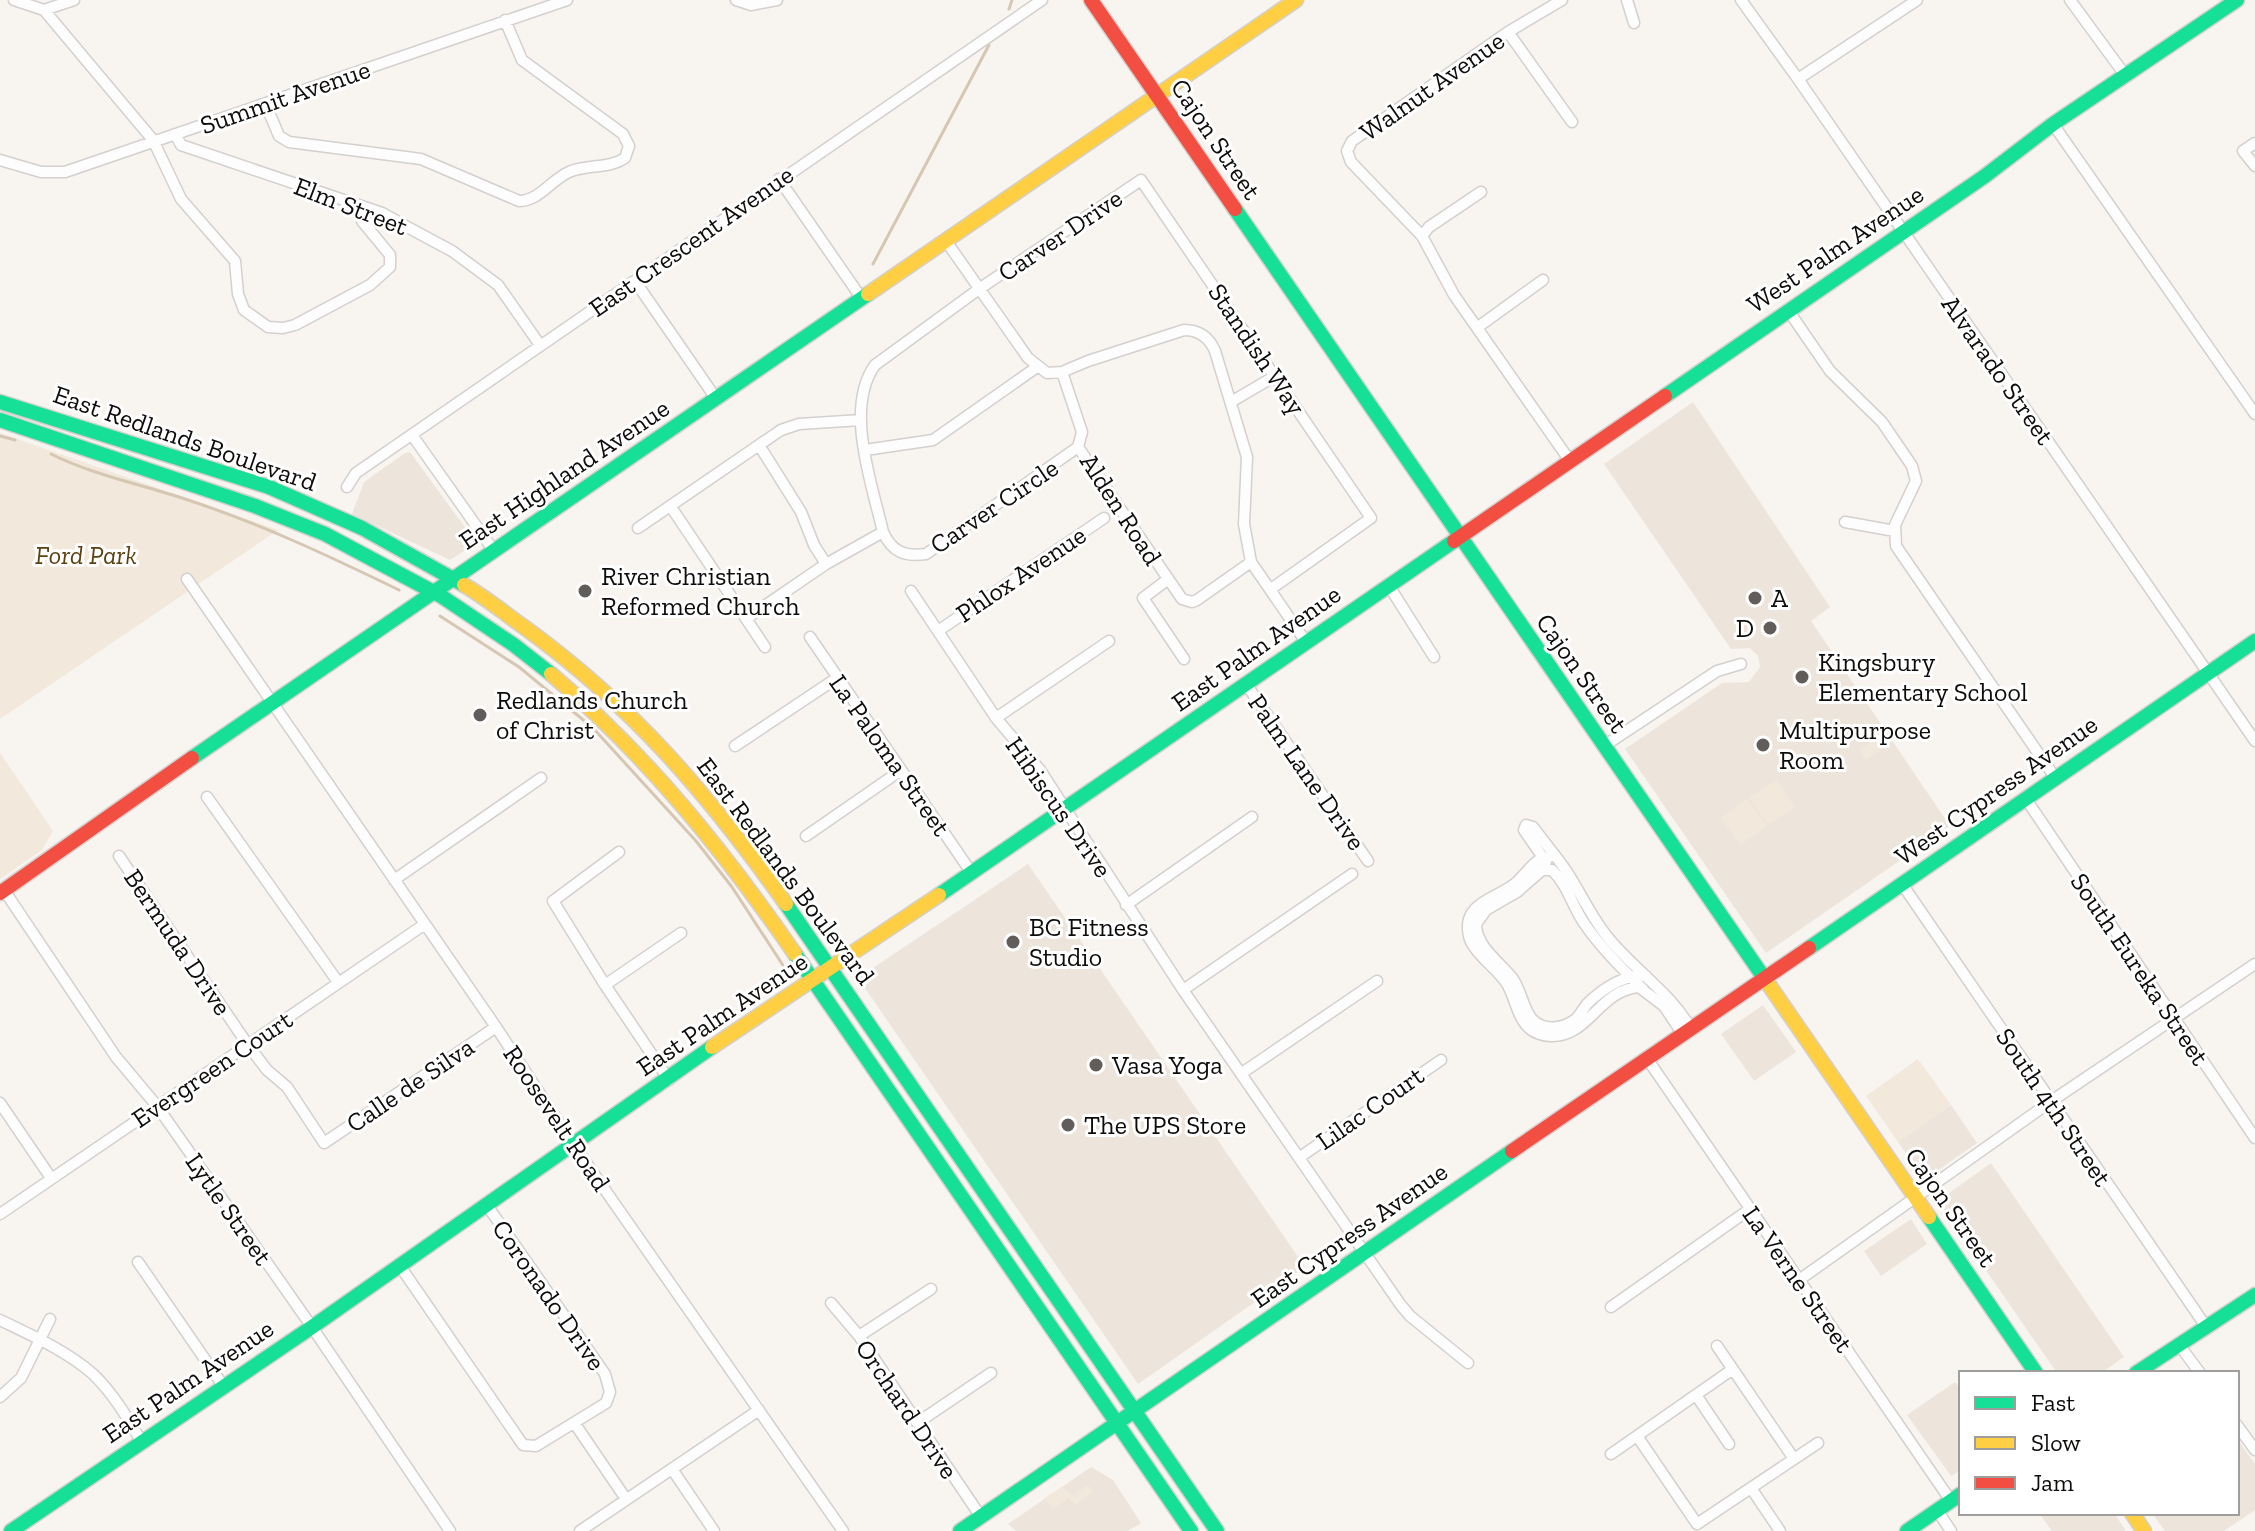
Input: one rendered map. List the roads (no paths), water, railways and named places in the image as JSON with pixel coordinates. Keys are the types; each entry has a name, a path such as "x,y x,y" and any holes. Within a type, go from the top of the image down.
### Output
{"street":[{"path":"14,0 44,10 153,140 181,199 235,261 238,294 244,310 255,320 268,327 295,325 370,285 390,267 390,255 362,221 369,209"},
{"path":"44,10 74,0"},
{"name":"Summit Avenue","path":"0,160 41,172 65,172 567,0"},
{"path":"736,0 751,5 777,0"},
{"name":"East Crescent Avenue","path":"347,487 356,473 1042,0"},
{"name":"Cajon Street","path":"1091,0 2035,1371"},
{"name":"East Highland Avenue","path":"2,892 434,591 717,400 1296,0"},
{"name":"Walnut Avenue","path":"1422,236 1351,162 1347,151 1352,141 1508,32 1562,0"},
{"path":"1627,0 1634,23"},
{"name":"Alvarado Street","path":"1741,0 2255,741"},
{"path":"1798,79 1917,0"},
{"path":"2070,0 2125,75"},
{"name":"West Palm Avenue","path":"1459,537 1985,176 2053,124 2237,0"},
{"path":"266,105 279,136 289,142 421,159 519,201 530,200 570,171 615,163 625,158 629,146 626,137 522,60 505,20"},
{"path":"1508,32 1572,122"},
{"path":"2053,124 2255,414"},
{"name":"Elm Street","path":"175,134 181,145 369,209 452,251 498,285 540,345"},
{"path":"2255,143 2243,151 2255,166"},
{"path":"779,179 862,299"},
{"name":"Carver Drive","path":"979,289 1141,180"},
{"name":"Standish Way","path":"1141,180 1371,518 1271,589"},
{"path":"1481,192 1429,227 1422,236 1440,274 1570,461"},
{"path":"946,241 1037,367 1047,373 1062,372 1184,330 1199,332 1212,343 1247,457 1244,524 1251,562 1306,642"},
{"path":"1478,327 1543,280"},
{"path":"635,281 717,400"},
{"path":"747,618 826,564 883,532 865,450 861,420 863,388 875,365 979,289"},
{"path":"1788,310 1830,371 1882,422 1912,466 1916,481 1894,537 1900,552 2056,779"},
{"path":"865,450 933,440 1037,367"},
{"name":"Alden Road","path":"1062,372 1082,432 1078,447 1167,580"},
{"path":"1231,402 1275,376"},
{"name":"East Redlands Boulevard","path":"0,402 269,487 362,528 471,589 565,657 632,716 698,788 732,831 832,969 1217,1531"},
{"name":"East Redlands Boulevard","path":"0,420 325,534 434,591 524,652 614,729 667,785 718,846 1191,1531"},
{"path":"638,528 759,445 794,425 861,420"},
{"path":"412,435 494,551"},
{"path":"759,445 801,512 814,545 826,564"},
{"name":"Carver Circle","path":"883,532 888,543 898,552 912,556 926,554 1078,447"},
{"path":"671,507 765,647"},
{"name":"Phlox Avenue","path":"938,631 1104,518"},
{"path":"1845,522 1895,531"},
{"name":"East Palm Avenue","path":"11,1531 1459,537"},
{"path":"1184,659 1143,598 1167,580 1182,599 1192,602 1251,562"},
{"name":"Roosevelt Road","path":"187,579 496,1027 573,1144 843,1531"},
{"path":"1389,586 1434,657"},
{"name":"Hibiscus Drive","path":"911,591 996,718 1040,770 1183,990 1410,1316 1468,1363"},
{"name":"La Paloma Street","path":"810,637 971,872"},
{"path":"996,718 1109,641"},
{"name":"West Cypress Avenue","path":"1765,978 2255,641"},
{"path":"1604,746 1717,671 1741,664"},
{"path":"735,746 837,678"},
{"name":"Palm Lane Drive","path":"1246,684 1368,861"},
{"path":"806,836 900,771"},
{"path":"394,880 541,778"},
{"path":"207,797 338,982"},
{"name":"South Eureka Street","path":"2026,799 2255,1138"},
{"path":"1126,905 1252,817"},
{"path":"1526,825 1533,827 1566,870 1596,923 1679,1008 1686,1030 1629,976 1584,923 1569,893 1524,830 1526,825"},
{"path":"619,852 553,901 669,1080"},
{"name":"Bermuda Drive","path":"119,856 248,1045 267,1070 287,1087 324,1143"},
{"path":"1555,856 1542,857 1507,890 1474,909 1468,921 1471,941 1506,982 1527,1026 1544,1035 1562,1035 1582,1025 1611,996 1628,988 1643,989"},
{"path":"1552,870 1542,870 1513,895 1486,910 1476,924 1479,938 1516,983 1532,1019 1546,1027 1563,1025 1576,1018 1603,991 1629,976 1646,976"},
{"path":"1183,990 1352,874"},
{"name":"South 4th Street","path":"1902,884 2207,1328"},
{"name":"Lytle Street","path":"2,892 116,1057 157,1106 312,1327 450,1531"},
{"name":"Evergreen Court","path":"0,1214 425,924"},
{"path":"605,985 681,933"},
{"path":"1799,1280 2050,1102 2255,964"},
{"name":"East Cypress Avenue","path":"960,1531 1765,978"},
{"path":"1242,1073 1377,981"},
{"name":"Calle de Silva","path":"324,1143 496,1027"},
{"name":"La Verne Street","path":"1646,1057 1799,1280 1956,1497"},
{"name":"Lilac Court","path":"1300,1157 1441,1060"},
{"path":"0,1103 51,1178"},
{"name":"Coronado Drive","path":"486,1204 609,1383 606,1403 575,1424"},
{"path":"1611,1307 1750,1209"},
{"path":"138,1262 224,1387"},
{"path":"400,1266 523,1445 536,1446 575,1424 626,1499"},
{"path":"859,1336 931,1289"},
{"path":"2139,1371 2255,1295"},
{"name":"Orchard Drive","path":"831,1303 859,1336 981,1517"},
{"path":"0,1397 21,1378 50,1319"},
{"path":"0,1320 40,1340 91,1373 115,1400 141,1441"},
{"path":"1717,1346 1794,1459"},
{"path":"2180,1346 2199,1371"},
{"path":"1611,1454 1733,1369"},
{"path":"917,1423 991,1373"},
{"path":"1696,1395 1729,1444"},
{"path":"582,1530 759,1410"},
{"path":"2239,1428 2255,1450"},
{"path":"1637,1436 1697,1524 1818,1443"},
{"path":"672,1469 714,1531"},
{"path":"1751,1488 1780,1531"},
{"path":"1907,1531 1956,1497"},
{"path":"1937,1510 1951,1531"}],"waterway":[{"path":"1009,9 1012,0"},
{"path":"873,264 989,45"},
{"path":"0,436 15,440"},
{"path":"51,454 100,474 240,519 399,590"},
{"path":"440,616 519,667 593,728 696,841 732,887 786,970"}],"place":[{"name":"River Christian Reformed Church","path":"585,591"},
{"name":"A","path":"1755,598"},
{"name":"D","path":"1770,628"},
{"name":"Kingsbury Elementary School","path":"1802,677"},
{"name":"Redlands Church of Christ","path":"480,715"},
{"name":"Multipurpose Room","path":"1763,745"},
{"name":"BC Fitness Studio","path":"1013,942"},
{"name":"Vasa Yoga","path":"1096,1065"},
{"name":"The UPS Store","path":"1068,1125"}],"park label":[{"name":"Ford Park","path":"86,555"}]}
